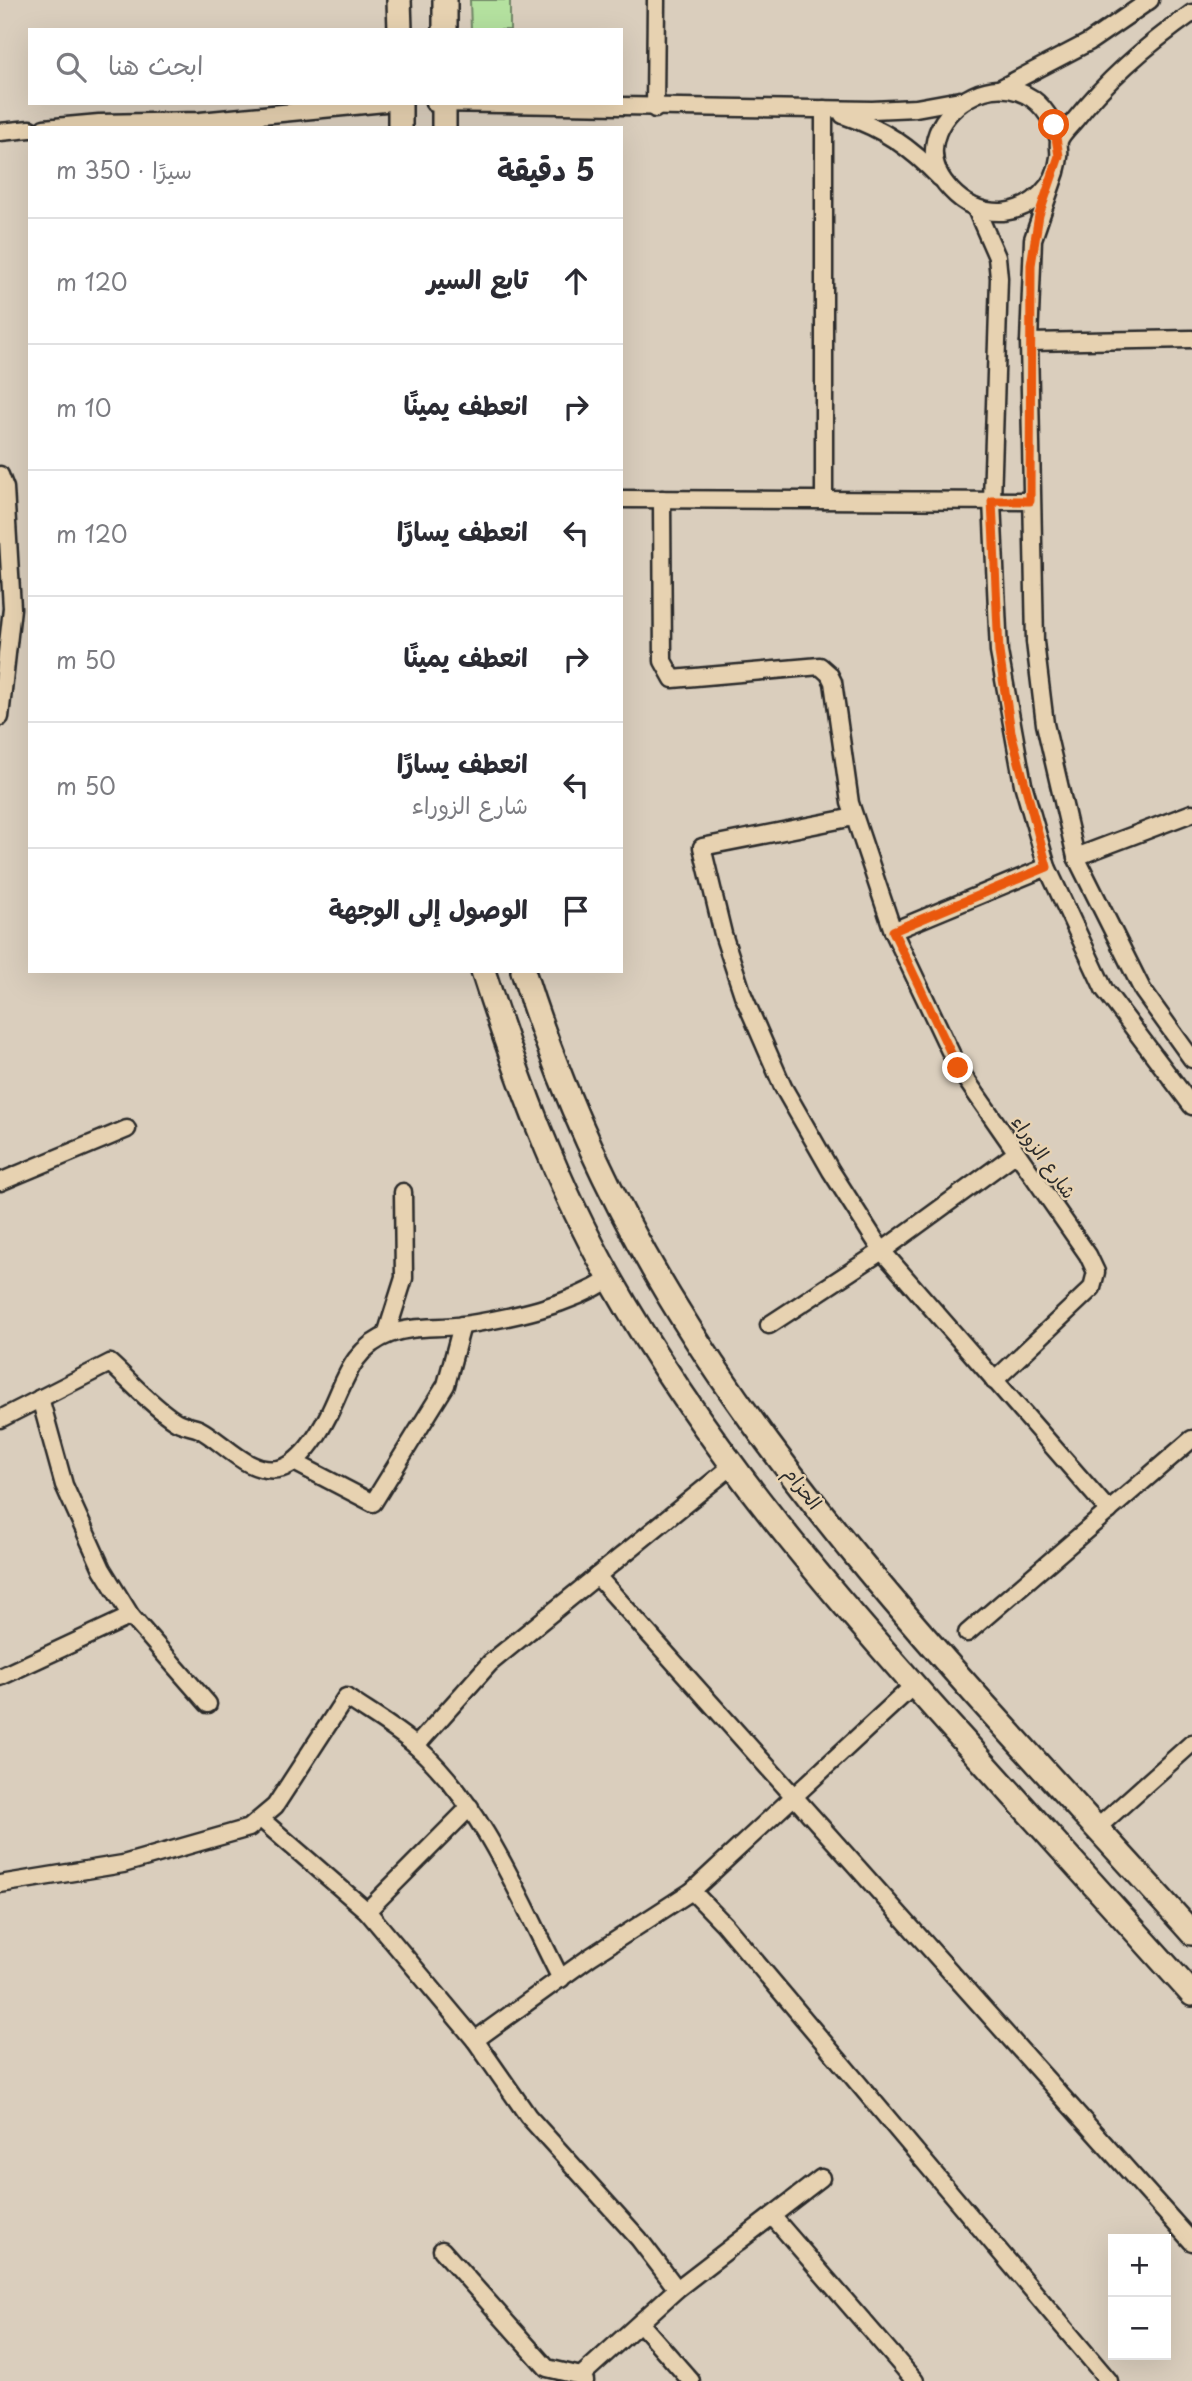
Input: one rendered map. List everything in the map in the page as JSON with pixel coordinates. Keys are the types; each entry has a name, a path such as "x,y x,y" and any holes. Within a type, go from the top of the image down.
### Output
{"main road":[{"path":"399,0 400,28"},
{"path":"444,28 445,0"},
{"path":"400,105 400,126"},
{"path":"444,105 444,126"},
{"path":"484,973 544,1140 610,1279 688,1404 732,1466 827,1588 1192,1994"},
{"name":"الحزام","path":"524,973 565,1083 610,1184 669,1295 762,1433 850,1548 1192,1933"}],"street":[{"path":"655,109 656,0"},
{"path":"486,105 895,110 962,99 981,90 1001,88 1060,59 1140,3"},
{"path":"1059,140 1100,88 1192,13"},
{"path":"1001,88 1033,99 1045,111 1059,140 1056,172 1033,239 1029,342 1030,501 1035,642 1055,774 1076,857 1143,991 1192,1059"},
{"path":"947,187 935,153 938,132 947,114 962,99"},
{"path":"81,126 200,121 364,105"},
{"path":"824,109 873,125 893,136 911,148 960,200 976,209 1014,211 1039,196 1056,172"},
{"path":"824,109 824,500"},
{"path":"0,132 28,129"},
{"path":"976,209 991,239 999,278 992,501 1001,665 1011,732 1047,867 1104,989 1192,1106"},
{"path":"1029,342 1192,339"},
{"path":"0,475 5,488 12,608 0,717"},
{"path":"623,499 1030,501"},
{"name":"شارع الزوراء","path":"662,499 663,661 666,672 673,680 820,666 829,674 833,682 854,817 893,931 958,1068 1015,1154 1088,1255 1096,1272 1092,1288 994,1381"},
{"path":"1076,857 1192,813"},
{"path":"854,817 702,847 731,963 783,1087 831,1171 882,1251 1109,1511"},
{"path":"893,931 1047,867"},
{"path":"0,1182 127,1129"},
{"path":"769,1325 882,1251 1015,1154"},
{"path":"386,1335 404,1278 403,1192"},
{"path":"0,1419 110,1363 175,1422 199,1429 250,1464 267,1469 281,1469 294,1462 328,1417 345,1373 368,1347 386,1335 405,1329 462,1325 550,1306 588,1292 610,1279"},
{"path":"294,1462 373,1503 446,1385 462,1325"},
{"path":"40,1398 64,1485 88,1542 131,1616 208,1704"},
{"path":"967,1633 1192,1439"},
{"path":"416,1746 490,1663 732,1466"},
{"path":"597,1576 1192,2242"},
{"path":"0,1677 131,1616"},
{"path":"475,2040 692,1891 914,1685"},
{"path":"0,1884 123,1864 249,1828 262,1820 275,1806 346,1697 416,1746 470,1807 561,1979"},
{"path":"1097,1828 1192,1743"},
{"path":"367,1911 470,1807"},
{"path":"262,1820 367,1911 475,2040 528,2116 639,2239 677,2289"},
{"path":"692,1891 724,1924 1109,2381"},
{"path":"442,2250 547,2368 583,2379 677,2289 821,2178"},
{"path":"773,2217 915,2381"},
{"path":"641,2324 691,2381"}],"green space":[{"path":"470,0 510,0 510,28 471,28"}],"route":[{"path":"958,1068 893,931 1047,867 1011,732 999,652 992,501 1030,501 1031,265 1033,239 1039,215 1056,172 1059,156 1059,140 1054,125"}]}
